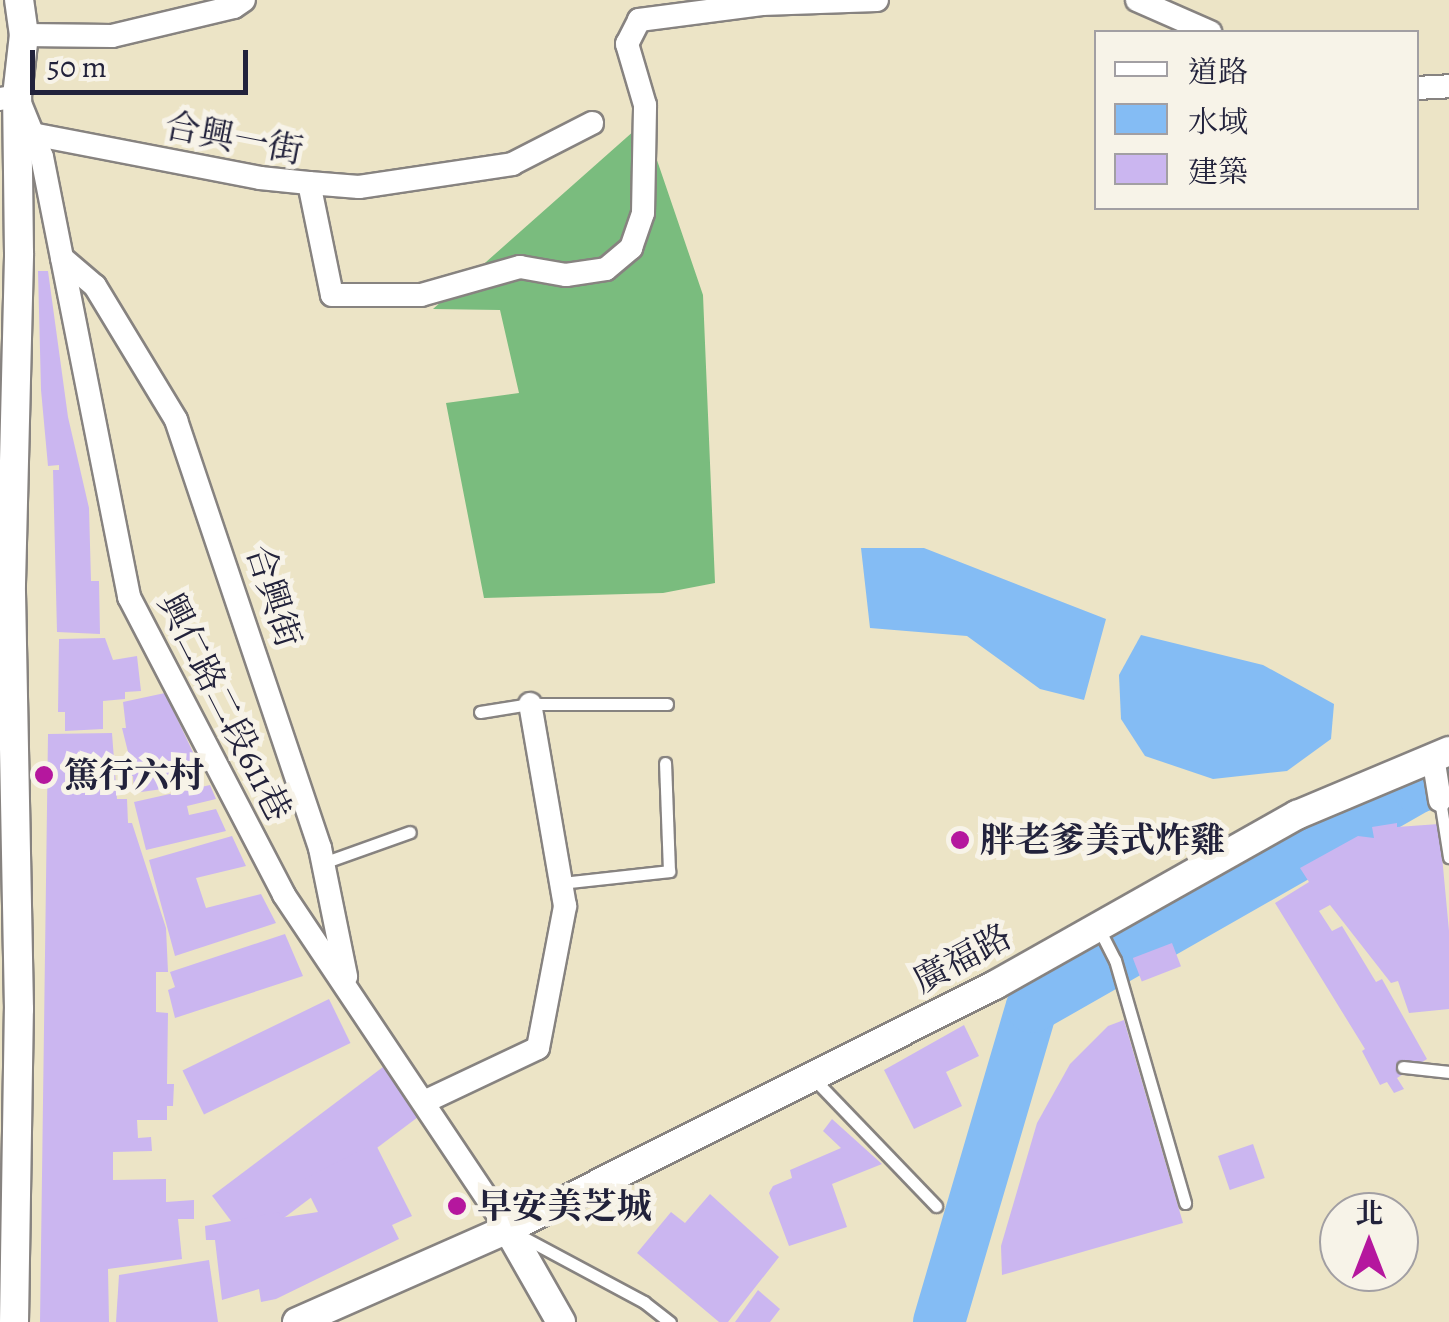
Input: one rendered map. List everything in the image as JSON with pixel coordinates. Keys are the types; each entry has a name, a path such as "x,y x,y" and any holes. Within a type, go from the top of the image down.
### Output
{"street":[{"path":"14,1322 8,1181 5,584 18,253 8,98 24,35 19,0"},
{"path":"24,35 112,36 234,7 244,0"},
{"name":"合興一街","path":"32,134 260,178 310,183 332,295 422,295 520,267 566,275 606,268 630,248 643,213 646,105 628,44 639,20 762,4 876,0"},
{"path":"1137,0 1205,30"},
{"path":"1419,88 1449,86"},
{"name":"興仁路二段611巷","path":"8,98 42,157 129,597 284,895 508,1230"},
{"path":"310,183 359,187 512,164 592,123"},
{"name":"合興街","path":"62,258 95,286 176,420 323,863 348,990"},
{"path":"424,1102 538,1048 565,906 530,704"},
{"path":"1439,757 1440,800"},
{"name":"廣福路","path":"297,1322 508,1230 995,985 1296,815 1439,757"},
{"path":"508,1230 561,1322"}],"lane":[{"path":"480,712 530,704 666,704"},
{"path":"561,882 669,872 665,764"},
{"path":"1440,800 1449,857"},
{"path":"323,863 410,832"},
{"path":"1098,927 1115,960 1184,1204"},
{"path":"1403,1066 1449,1072"},
{"path":"812,1077 936,1206"},
{"path":"508,1230 644,1302 670,1322"}],"green space":[{"path":"644,122 703,295 715,583 663,593 484,598 446,403 519,393 500,310 433,309"}],"water":[{"path":"861,548 924,548 1106,619 1084,700 1040,689 967,636 870,628"},
{"path":"1141,635 1263,665 1334,704 1331,739 1287,771 1213,779 1145,756 1121,719 1119,675"}],"building":[{"path":"38,271 48,271 68,417 89,508 91,581 99,581 100,634 57,632 53,470 59,470 59,465 48,466 41,390"},
{"path":"105,638 113,660 137,656 141,691 125,692 125,699 103,701 103,729 65,731 65,712 58,712 59,639"},
{"path":"165,693 200,767 189,770 191,785 134,793 133,776 120,777 119,761 130,760 122,728 126,728 123,702"},
{"path":"112,733 117,799 127,799 128,823 132,823 166,928 168,972 156,972 156,1012 168,1013 167,1084 174,1084 173,1106 167,1106 167,1120 137,1120 138,1138 151,1137 152,1151 113,1152 113,1180 166,1179 166,1202 194,1200 194,1219 178,1219 182,1259 108,1269 109,1322 40,1322 48,734"},
{"path":"210,785 216,799 187,806 189,815 216,809 226,831 146,850 134,802"},
{"path":"1397,823 1397,827 1439,824 1449,931 1449,1009 1409,1013 1398,981 1391,983 1330,905 1319,911 1332,931 1342,926 1376,982 1382,979 1427,1059 1397,1078 1404,1089 1394,1093 1387,1082 1380,1085 1362,1051 1365,1049 1275,903 1309,882 1300,868 1358,836 1374,838 1372,827"},
{"path":"232,836 246,866 196,878 206,908 261,894 276,923 175,956 149,860"},
{"path":"285,934 303,976 175,1018 168,990 175,987 170,972"},
{"path":"1172,943 1181,966 1142,981 1133,958"},
{"path":"329,999 350,1043 204,1114 182,1070"},
{"path":"1124,1020 1183,1223 1002,1275 1001,1246 1037,1123 1070,1064 1108,1026"},
{"path":"964,1025 979,1056 946,1072 962,1106 914,1129 884,1070"},
{"path":"383,1067 420,1116 249,1245 212,1196"},
{"path":"832,1119 882,1164 832,1184 847,1227 789,1246 769,1193 773,1186 792,1178 790,1170 841,1148 823,1131"},
{"path":"375,1143 412,1216 392,1225 399,1239 276,1299 261,1302 259,1289 222,1300 215,1240 206,1240 205,1226 279,1212 280,1218 318,1212 302,1180"},
{"path":"1253,1144 1265,1178 1230,1190 1218,1156"},
{"path":"710,1194 779,1257 728,1322 719,1322 637,1253 671,1212 685,1223"},
{"path":"209,1260 218,1322 116,1322 119,1275"},
{"path":"758,1290 780,1309 770,1322 735,1322"}],"waterway":[{"path":"939,1322 1032,1007 1418,787 1449,777"}],"place":[{"name":"篤行六村","path":"44,775"},
{"name":"胖老爹美式炸雞","path":"960,840"},
{"name":"早安美芝城","path":"457,1206"}]}
